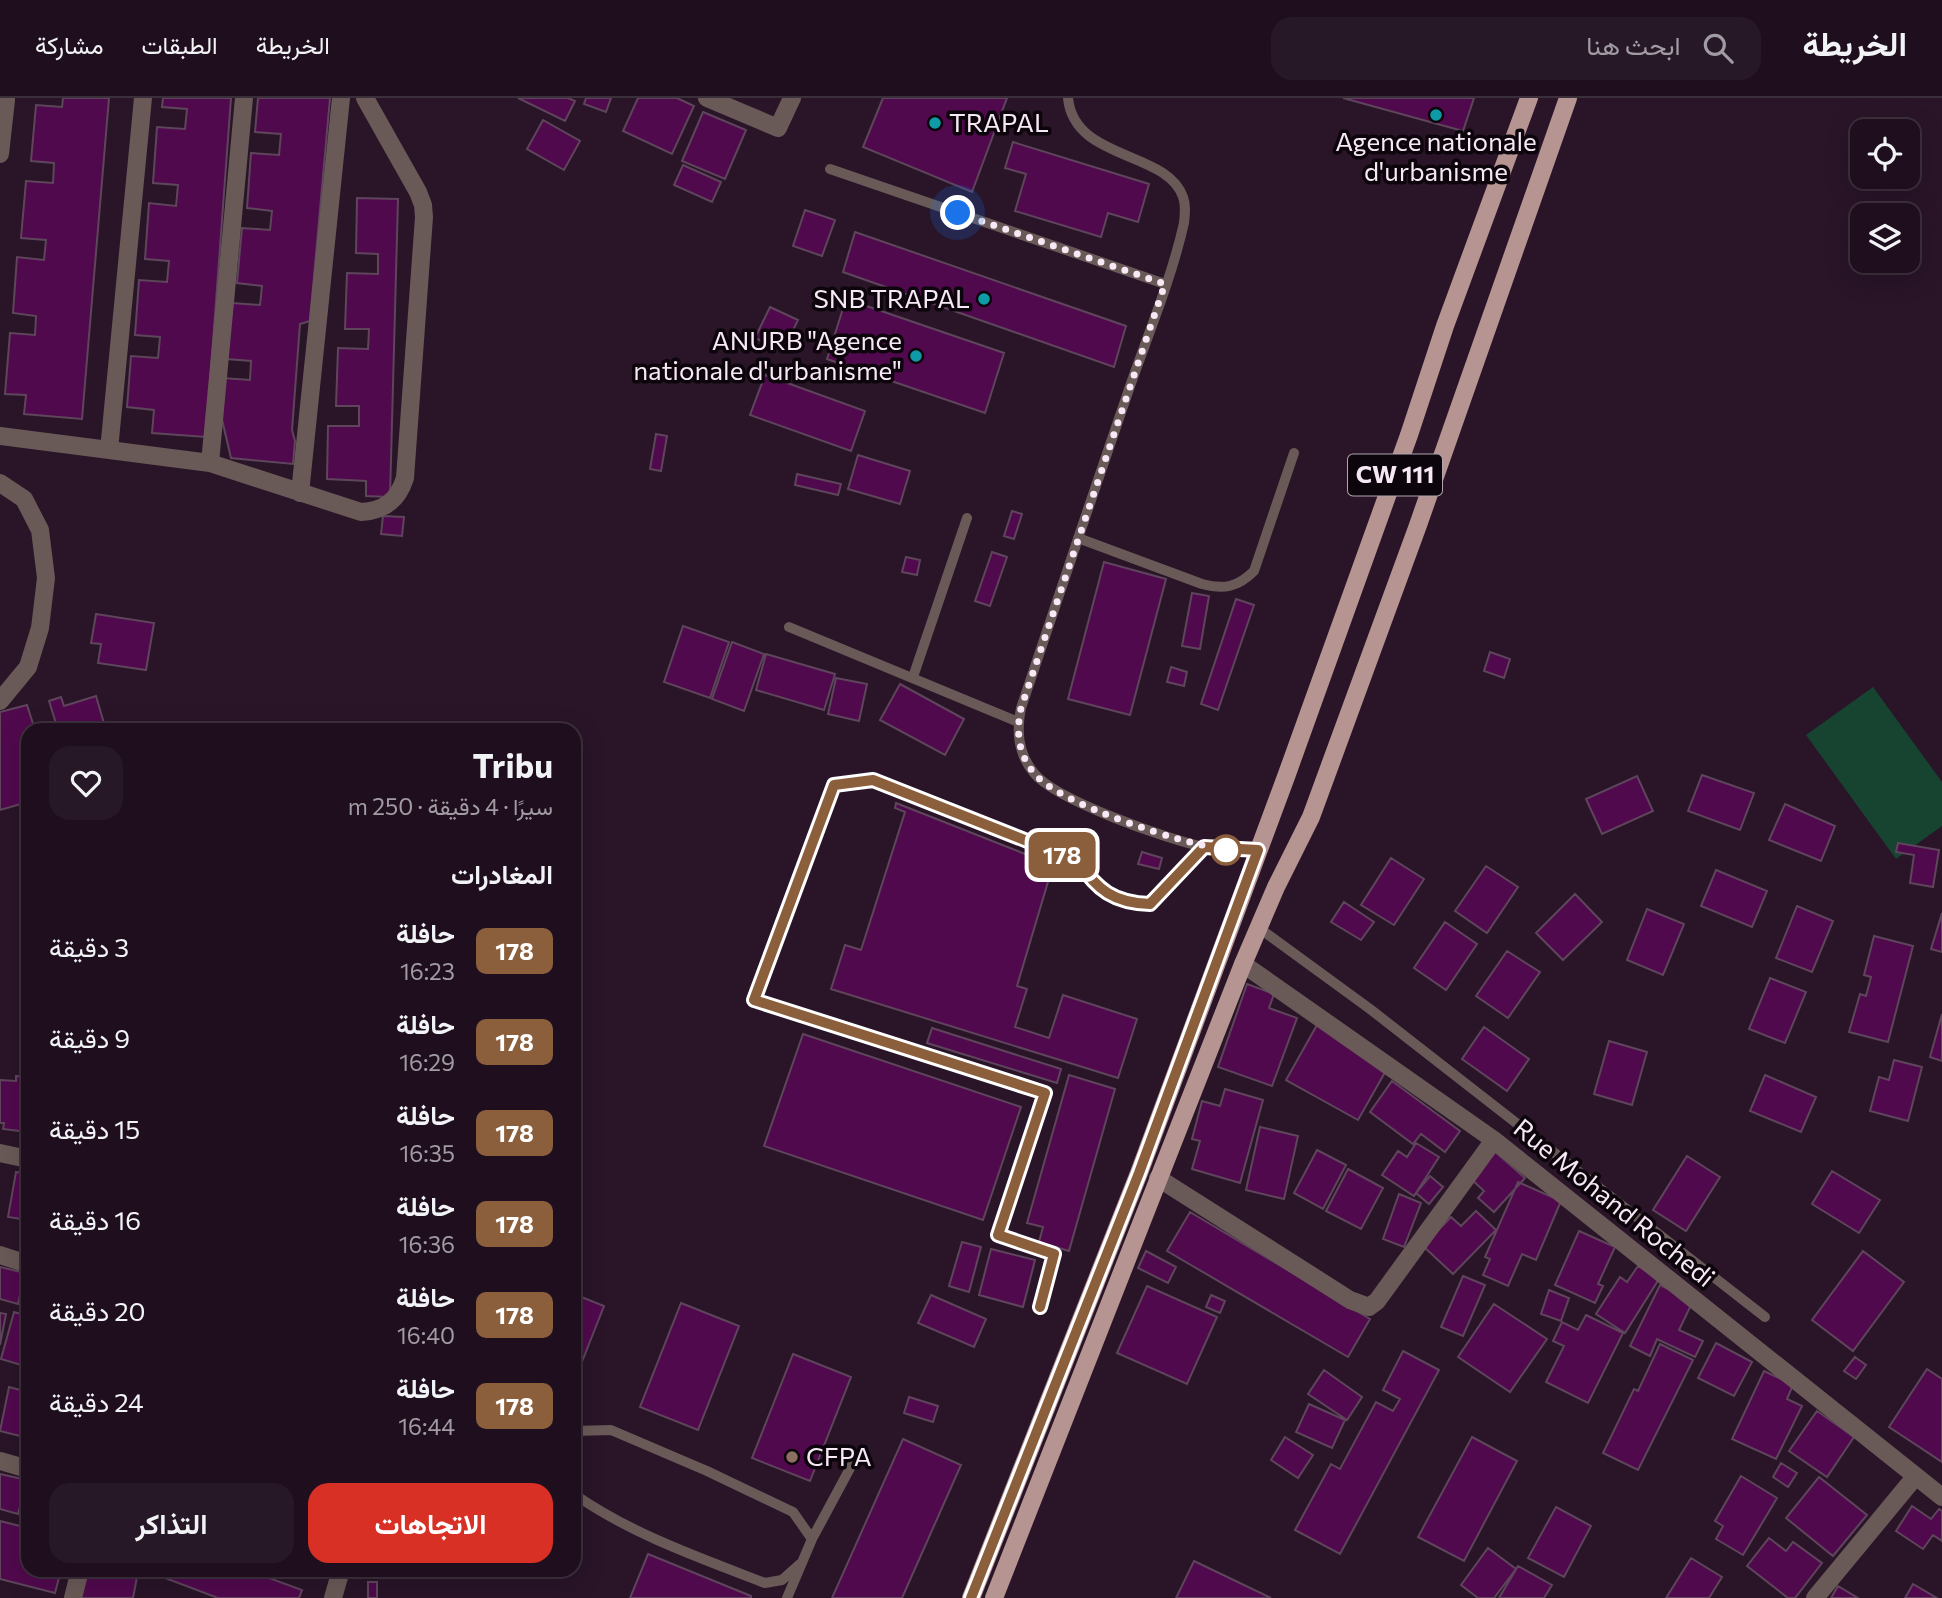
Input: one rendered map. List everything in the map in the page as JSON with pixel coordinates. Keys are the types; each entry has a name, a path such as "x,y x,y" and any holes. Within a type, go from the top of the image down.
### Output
{"main road":[{"name":"CW 111","path":"971,1598 1139,1173 1311,709 1445,326 1529,98"},
{"path":"994,1598 1243,964 1311,817 1418,528 1568,98"}],"street":[{"path":"109,450 143,98"},
{"path":"210,463 244,98"},
{"path":"300,493 341,98"},
{"path":"0,436 210,463 361,512 374,512 395,499 405,478 423,205 365,98"},
{"path":"707,98 778,128 792,98"},
{"path":"0,154 6,100"},
{"path":"0,483 24,499 40,530 46,578 40,628 28,667 0,701"},
{"name":"Rue Mohand Rochedi","path":"1243,964 1494,1140 1942,1496"},
{"path":"1158,1178 1350,1300 1369,1307 1377,1301 1494,1140"},
{"path":"0,1153 21,1158"},
{"path":"0,1255 21,1262"},
{"path":"0,1461 21,1467"},
{"path":"1815,1598 1915,1477"},
{"path":"73,1598 78,1577"},
{"path":"333,1598 339,1577"}],"lane":[{"path":"1068,98 1069,110 1077,125 1090,137 1165,174 1176,184 1183,196 1186,210 1165,284 1018,722 1018,741 1035,776 1069,799 1178,840 1204,847 1258,850"},
{"path":"830,169 1165,284"},
{"path":"1078,538 1202,584 1216,588 1231,587 1244,581 1254,570 1294,453"},
{"path":"913,677 967,518"},
{"path":"789,626 1018,722"},
{"path":"1040,1307 1054,1254 998,1235 1045,1093 754,1000 834,785 873,780 1078,861 1092,882 1102,890 1133,904 1150,904 1204,847"},
{"path":"1259,928 1370,1009 1765,1317"},
{"path":"581,1431 611,1430 707,1471 793,1513 811,1539"},
{"path":"787,1598 811,1539 855,1459"},
{"path":"581,1499 603,1514 657,1539 765,1583 782,1580 802,1563"}],"green space":[{"path":"1873,687 1942,782 1942,826 1896,859 1806,735"}],"building":[{"path":"63,98 109,98 82,419 24,414 26,395 5,394 10,333 35,335 36,316 13,313 17,257 44,260 46,240 21,238 26,181 53,183 54,163 31,161 36,105 62,107"},
{"path":"163,98 231,98 206,437 152,433 154,410 127,407 131,356 158,358 160,337 135,335 139,280 167,282 169,261 145,259 149,203 176,206 178,185 153,183 157,127 185,129 187,109 162,107"},
{"path":"258,98 330,98 310,321 300,324 292,430 295,441 293,464 231,458 220,411 223,378 250,380 251,361 227,359 232,303 260,305 262,286 237,283 242,228 270,230 272,211 247,208 251,153 279,155 281,134 255,132"},
{"path":"518,98 568,98 575,101 565,121"},
{"path":"586,98 611,98 606,112 584,104"},
{"path":"638,98 677,98 694,106 672,154 623,131"},
{"name":"TRAPAL","path":"883,98 1007,98 972,192 863,147"},
{"name":"Agence nationale d'urbanisme","path":"1343,98 1474,98 1463,131"},
{"path":"703,112 746,130 725,179 682,161"},
{"path":"543,120 580,141 564,170 527,149"},
{"path":"1013,142 1149,184 1138,222 1108,213 1101,237 1015,211 1026,174 1005,168"},
{"path":"683,165 721,182 712,202 674,185"},
{"path":"357,198 398,199 390,497 366,496 366,481 327,479 328,426 359,426 359,406 336,406 338,348 368,349 369,329 345,329 347,273 378,274 378,254 356,253"},
{"path":"805,210 835,220 822,256 793,246"},
{"name":"SNB TRAPAL","path":"855,232 1126,326 1114,367 843,272"},
{"name":"ANURB \"Agence nationale d'urbanisme\"","path":"846,299 1004,353 985,413 827,359"},
{"path":"770,307 798,320 783,351 755,338"},
{"path":"765,375 865,411 851,451 750,415"},
{"path":"656,434 667,436 661,471 650,469"},
{"path":"858,455 910,471 900,504 848,489"},
{"path":"797,474 841,484 838,495 795,485"},
{"path":"1012,511 1022,514 1014,539 1004,536"},
{"path":"383,516 404,517 402,536 381,534"},
{"path":"992,552 1007,557 990,606 975,601"},
{"path":"906,557 920,560 917,575 902,572"},
{"path":"1104,562 1166,579 1130,715 1068,699"},
{"path":"1192,593 1209,596 1200,649 1182,646"},
{"path":"1236,599 1254,605 1218,710 1201,704"},
{"path":"96,614 154,623 146,670 98,663 101,644 91,643"},
{"path":"683,626 729,642 710,698 664,682"},
{"path":"732,642 764,654 744,711 712,699"},
{"path":"1490,652 1510,659 1504,678 1484,671"},
{"path":"766,654 835,674 824,710 756,690"},
{"path":"1171,667 1187,672 1184,686 1167,682"},
{"path":"836,678 867,684 859,721 828,714"},
{"path":"900,684 964,719 945,755 880,720"},
{"path":"96,696 104,723 56,723 49,701 61,697 64,706"},
{"path":"27,705 33,723 21,723 21,804 0,810 0,712"},
{"path":"1702,775 1754,793 1740,830 1688,811"},
{"path":"1637,776 1653,811 1602,834 1586,799"},
{"path":"896,803 1053,865 1017,986 1027,989 1015,1027 1049,1038 1063,995 1137,1019 1118,1078 831,989 845,945 861,950 905,812 895,808"},
{"path":"1785,804 1835,826 1821,861 1769,840"},
{"path":"1898,843 1939,850 1933,887 1910,883 1914,855 1896,852"},
{"path":"1142,852 1162,858 1159,869 1138,864"},
{"path":"1391,858 1424,879 1394,925 1361,905"},
{"path":"1486,866 1518,887 1487,933 1455,911"},
{"path":"1716,870 1767,891 1752,927 1701,906"},
{"path":"1575,894 1602,922 1563,960 1536,933"},
{"path":"1344,902 1374,922 1361,940 1331,922"},
{"path":"1797,906 1833,921 1812,972 1776,958"},
{"path":"1647,909 1684,924 1663,975 1627,960"},
{"path":"1942,913 1942,952 1931,949"},
{"path":"1445,922 1477,944 1446,990 1414,968"},
{"path":"1874,936 1913,946 1888,1042 1849,1032 1860,994 1866,996 1871,977 1864,975"},
{"path":"1507,951 1540,972 1508,1018 1476,996"},
{"path":"1770,978 1806,992 1785,1043 1749,1029"},
{"path":"1247,984 1274,994 1269,1008 1297,1018 1272,1086 1218,1067"},
{"path":"1942,1014 1942,1061 1930,1057"},
{"path":"1317,1025 1388,1067 1358,1120 1286,1080"},
{"path":"1484,1027 1529,1059 1507,1091 1462,1059"},
{"path":"932,1028 1061,1069 1057,1083 927,1043"},
{"path":"803,1034 1021,1107 983,1220 764,1146"},
{"path":"1609,1041 1647,1052 1632,1105 1594,1094"},
{"path":"1894,1060 1922,1067 1908,1121 1870,1111 1879,1077 1889,1080"},
{"path":"1069,1075 1115,1089 1069,1251 1039,1242 1043,1227 1027,1223"},
{"path":"1765,1075 1816,1097 1801,1132 1750,1111"},
{"path":"16,1076 21,1076 21,1131 3,1129 4,1123 0,1123 0,1080 16,1081"},
{"path":"1392,1081 1460,1131 1445,1152 1421,1134 1413,1144 1370,1112"},
{"path":"1225,1089 1263,1100 1240,1183 1192,1169 1200,1141 1192,1139 1202,1101 1220,1106"},
{"path":"1260,1127 1298,1136 1284,1199 1246,1190"},
{"path":"1416,1143 1439,1157 1414,1196 1382,1175 1398,1151 1407,1157"},
{"path":"1317,1150 1346,1165 1323,1209 1294,1193"},
{"path":"1493,1150 1525,1178 1494,1212 1478,1198 1484,1191 1469,1177"},
{"path":"1687,1156 1720,1177 1686,1231 1653,1210"},
{"path":"1348,1169 1383,1188 1361,1229 1326,1211"},
{"path":"1832,1171 1880,1200 1859,1233 1812,1204"},
{"path":"16,1172 21,1173 21,1219 8,1217"},
{"path":"1430,1176 1443,1187 1429,1204 1416,1193"},
{"path":"1518,1182 1561,1201 1536,1260 1522,1254 1508,1286 1483,1275 1490,1259 1485,1257"},
{"path":"1399,1194 1421,1203 1404,1247 1383,1239"},
{"path":"1476,1211 1496,1230 1453,1274 1423,1246 1451,1217 1461,1226"},
{"path":"1190,1212 1370,1319 1348,1357 1167,1251"},
{"path":"1579,1231 1615,1247 1598,1284 1603,1286 1595,1303 1555,1285"},
{"path":"962,1242 981,1247 969,1292 949,1286"},
{"path":"991,1249 1035,1260 1023,1307 979,1295"},
{"path":"1146,1251 1176,1267 1168,1283 1138,1268"},
{"path":"1863,1251 1904,1282 1853,1351 1812,1320"},
{"path":"1638,1266 1659,1279 1625,1333 1596,1314 1620,1277 1627,1282"},
{"path":"0,1267 21,1272 18,1304 0,1299"},
{"path":"1463,1276 1485,1285 1463,1336 1441,1327"},
{"path":"1660,1285 1693,1301 1679,1330 1703,1341 1695,1357 1657,1339 1650,1356 1630,1346"},
{"path":"1147,1286 1217,1317 1187,1384 1117,1353"},
{"path":"1549,1290 1569,1298 1561,1321 1541,1314"},
{"path":"931,1295 986,1319 974,1347 918,1323"},
{"path":"1211,1295 1225,1301 1220,1313 1206,1307"},
{"path":"581,1297 604,1306 581,1364"},
{"path":"681,1303 739,1326 698,1430 640,1407"},
{"path":"1494,1304 1547,1339 1510,1392 1458,1357"},
{"path":"14,1312 21,1314 21,1365 1,1359"},
{"path":"0,1313 6,1314 0,1345"},
{"path":"1586,1315 1623,1333 1588,1403 1546,1382 1564,1346 1553,1341 1562,1322 1578,1330"},
{"path":"1716,1343 1752,1362 1734,1396 1698,1378"},
{"path":"1660,1344 1693,1360 1638,1470 1603,1453 1634,1389 1638,1391"},
{"path":"1403,1351 1439,1370 1340,1554 1295,1530 1331,1464 1340,1469 1376,1402 1393,1411 1400,1399 1383,1390"},
{"path":"793,1354 851,1377 810,1481 752,1458"},
{"path":"1855,1357 1866,1365 1856,1379 1844,1371"},
{"path":"1927,1369 1942,1379 1942,1462 1889,1427"},
{"path":"1324,1370 1362,1397 1347,1420 1308,1394"},
{"path":"1764,1371 1793,1385 1787,1399 1802,1406 1776,1459 1732,1439"},
{"path":"9,1387 21,1390 21,1436 0,1431"},
{"path":"909,1397 938,1406 933,1422 904,1413"},
{"path":"1309,1404 1345,1420 1332,1448 1296,1432"},
{"path":"1817,1411 1854,1437 1827,1477 1789,1451"},
{"path":"1285,1437 1313,1455 1298,1478 1271,1460"},
{"path":"1472,1437 1517,1461 1464,1561 1418,1537"},
{"path":"903,1439 961,1465 902,1598 832,1598"},
{"path":"1781,1463 1797,1473 1788,1487 1773,1477"},
{"path":"0,1474 21,1479 18,1514 0,1509"},
{"path":"1741,1476 1777,1498 1743,1555 1716,1539 1723,1526 1715,1521"},
{"path":"1819,1477 1867,1515 1833,1556 1786,1518"},
{"path":"1912,1506 1931,1519 1939,1509 1942,1511 1942,1541 1933,1535 1923,1549 1896,1531"},
{"path":"1556,1507 1591,1526 1564,1577 1528,1558"},
{"path":"0,1521 21,1526 21,1577 59,1577 55,1593 0,1579"},
{"path":"1769,1538 1786,1551 1793,1542 1822,1563 1795,1598 1788,1598 1747,1566"},
{"path":"1488,1548 1516,1569 1494,1598 1478,1598 1461,1585"},
{"path":"648,1554 751,1596 751,1598 630,1598"},
{"path":"1691,1558 1722,1577 1709,1598 1666,1598"},
{"path":"1194,1561 1271,1598 1176,1598"},
{"path":"1518,1566 1552,1585 1544,1598 1499,1598"},
{"path":"84,1577 137,1577 133,1598 79,1598"},
{"path":"266,1577 302,1590 299,1598 218,1598 165,1578"},
{"path":"368,1582 377,1582 377,1598 368,1598"},
{"path":"1913,1584 1937,1598 1905,1598"},
{"path":"1838,1586 1858,1598 1831,1598"}],"bus line":[{"name":"178","path":"971,1598 1139,1173 1258,850 1204,847 1150,904 1133,904 1102,890 1092,882 1078,861 873,780 834,785 754,1000 1045,1093 998,1235 1054,1254 1040,1307"}],"place":[{"name":"Agence nationale d'urbanisme","path":"1436,115"},
{"name":"TRAPAL","path":"935,123"},
{"name":"SNB TRAPAL","path":"984,299"},
{"name":"ANURB \"Agence nationale d'urbanisme\"","path":"916,356"},
{"name":"CFPA","path":"792,1457"}],"route":[{"path":"958,213 1165,284 1021,708 1018,741 1035,776 1069,799 1178,840 1226,850"}]}
